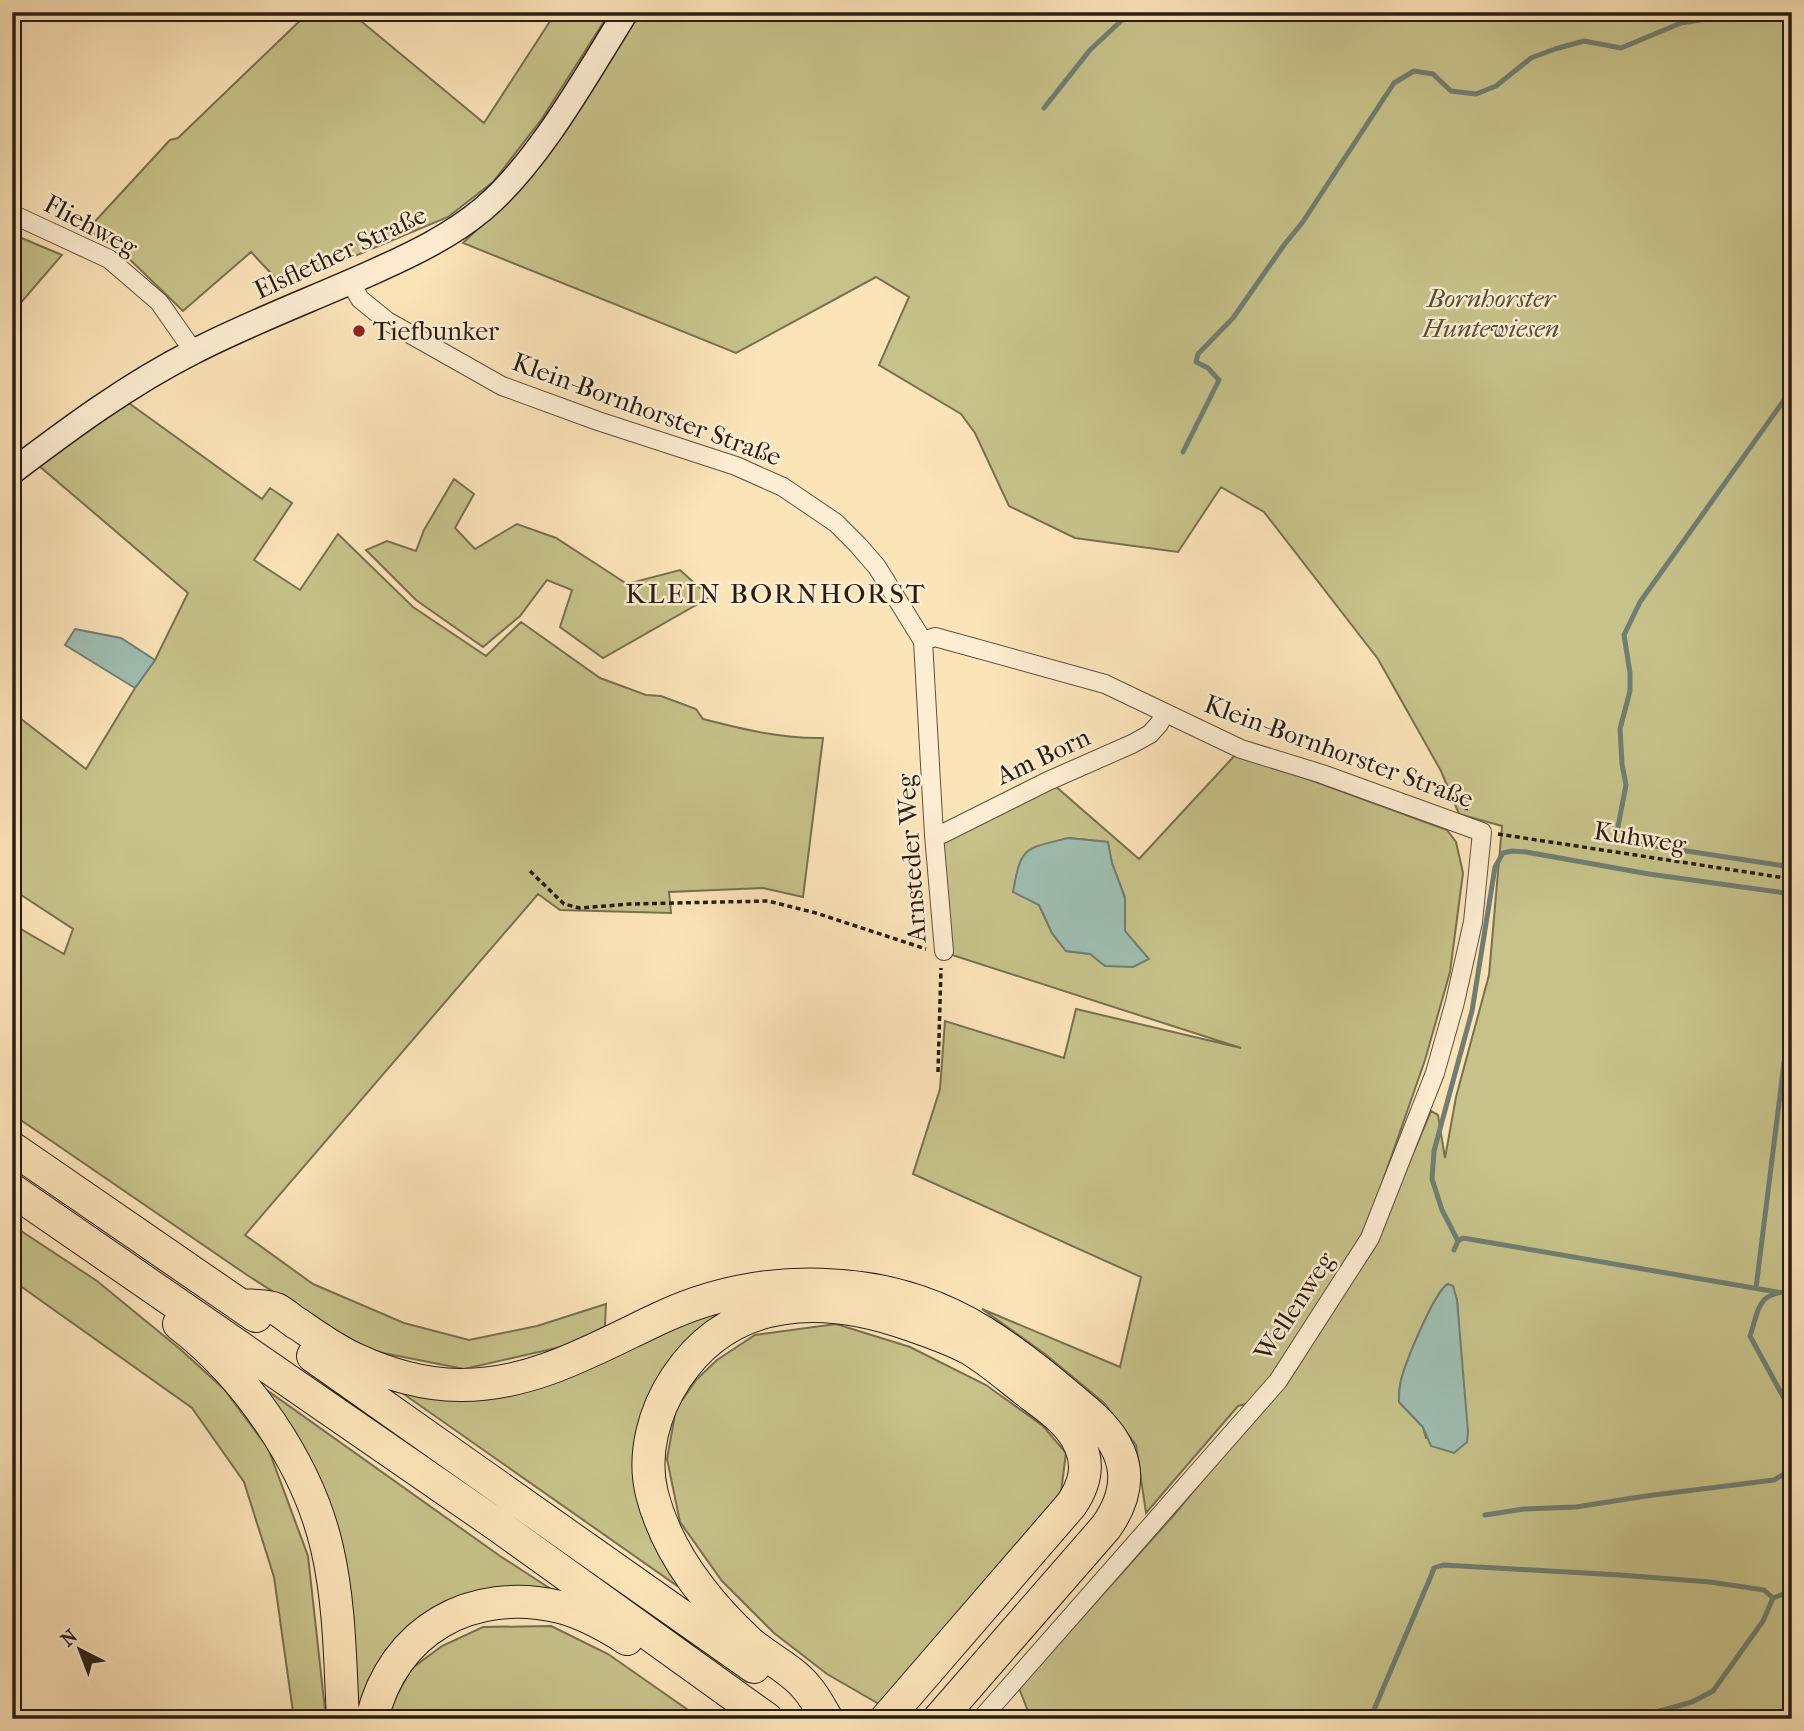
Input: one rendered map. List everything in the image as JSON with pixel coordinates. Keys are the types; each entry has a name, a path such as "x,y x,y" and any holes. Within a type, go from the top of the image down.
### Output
{"highway":[{"path":"12,1149 793,1686 806,1686 827,1719"},
{"path":"12,1190 500,1527 760,1714"},
{"path":"117,1262 146,1300 184,1328 226,1368 261,1410 288,1451 312,1500 327,1548 336,1605 343,1719"},
{"path":"240,1305 275,1309 356,1360 392,1373 459,1385 509,1381 551,1369 692,1304 729,1293 764,1287 815,1283 898,1296 944,1312 983,1332 1035,1369 1100,1423 1117,1445 1125,1469 1124,1481 1119,1505 1105,1527 939,1719"},
{"path":"793,1686 716,1608 680,1564 661,1524 651,1491 648,1455 656,1417 670,1387 687,1361 711,1338 732,1324 775,1309 807,1305 846,1307 885,1316 969,1349 996,1366 1063,1421 1080,1443 1085,1461 1083,1485 1071,1505 886,1719"},
{"path":"372,1719 376,1700 390,1670 408,1646 431,1627 465,1611 497,1603 534,1602 562,1608 598,1622 625,1637 713,1699 760,1714"}],"main road":[{"name":"Elsflether Straße","path":"12,472 126,390 194,352 350,282 458,228 500,194 556,120 626,12"}],"street":[{"name":"Fliehweg","path":"12,214 109,259 159,302 194,352"},
{"name":"Klein-Bornhorster Straße","path":"350,282 360,299 387,321 502,386 736,466 783,487 836,523 852,538 877,567 923,641 935,637 1105,684 1241,749 1322,774 1482,832"},
{"name":"Arnsteder Weg","path":"923,641 934,835 944,951"},
{"name":"Am Born","path":"934,835 942,834 1048,781 1132,744 1150,734 1165,713"},
{"name":"Wellenweg","path":"990,1716 1278,1381 1370,1238 1435,1073 1455,1002 1473,922 1482,832"}],"path":[{"name":"Kuhweg","path":"1482,832 1792,879"},
{"path":"530,871 564,904 580,908 630,904 768,901 816,913 934,952 944,951"},
{"name":"Arnsteder Weg","path":"938,1072 939,977 944,951"}],"green space":[{"path":"309,12 350,12 484,123 556,12 610,12 541,120 493,182 448,217 283,286 251,252 183,311 118,248 87,230 170,140 178,138"},
{"name":"Bornhorster Huntewiesen","path":"637,12 1792,12 1792,1719 1031,1719 1019,1688 1173,1516 1293,1371 1375,1243 1431,1111 1438,1115 1445,1158 1456,1097 1489,975 1502,826 1459,814 1441,771 1378,659 1264,512 1221,487 1178,552 1075,538 1009,506 975,433 961,414 879,365 909,297 876,277 736,353 463,243 511,197","holes":["1448,1284 1457,1300 1467,1442 1426,1438 1423,1427 1399,1402 1400,1386 1407,1364 1435,1300"]},
{"path":"12,234 62,255 12,313"},
{"path":"126,401 262,499 270,488 292,503 254,560 300,590 338,534 413,607 486,656 521,622 600,678 696,709 703,719 777,735 823,738 803,897 763,888 669,892 671,913 560,910 538,894 245,1235 313,1284 404,1323 469,1340 537,1326 606,1304 605,1326 574,1344 464,1369 363,1349 247,1275 12,1114 12,924 64,954 73,929 12,889 12,712 86,769 155,660 188,593 38,465"},
{"path":"454,479 474,494 455,528 475,549 517,524 556,538 627,584 680,570 710,597 603,658 560,627 572,590 547,580 520,616 483,647 416,600 366,550 387,541 416,551 424,530"},
{"path":"1237,753 1447,830 1456,842 1463,873 1450,972 1425,1060 1364,1235 1276,1373 1250,1403 1238,1406 1146,1513 1136,1445 1104,1403 1045,1354 982,1309 1120,1367 1141,1277 913,1174 940,1089 945,1021 1064,1058 1076,1009 1241,1048 949,954 942,839 1054,785 1139,859","holes":["1068,838 1107,842 1125,898 1125,931 1090,954 1066,951 1052,933 1039,905"]},
{"path":"12,1225 97,1281 180,1349 224,1389 268,1448 308,1556 326,1719 294,1719 274,1577 244,1482 192,1408 12,1280"},
{"path":"765,1297 694,1336 638,1451 713,1611 378,1376 418,1388"},
{"path":"836,1324 910,1347 986,1385 1043,1426 1066,1453 1061,1492 879,1704 827,1674 774,1633 722,1581 680,1522 667,1459 676,1409 696,1380 717,1360 755,1335"},
{"path":"237,1369 500,1556 571,1602 483,1594 361,1719 352,1719 344,1594"},
{"path":"551,1626 608,1654 701,1719 384,1719 411,1669 442,1646 483,1627"}],"shaded area":[{"path":"75,629 121,638 155,660 135,688 65,645"},
{"path":"1068,838 1108,842 1112,863 1125,898 1125,931 1149,959 1133,967 1105,966 1090,954 1066,951 1052,933 1039,905 1013,892 1019,866 1027,852"},
{"path":"1448,1284 1453,1286 1457,1300 1468,1432 1467,1442 1454,1453 1431,1446 1423,1427 1399,1402 1402,1377 1413,1348 1435,1300"}],"waterway":[{"path":"1044,108 1090,50 1122,20 1124,12"},
{"path":"1183,452 1219,380 1208,368 1196,362 1198,354 1233,318 1302,223 1394,83 1414,71 1433,74 1451,91 1476,94 1496,86 1531,58 1555,49 1584,41 1621,48 1681,23 1750,12"},
{"path":"1792,389 1640,602 1624,635 1630,691 1620,729 1626,785 1617,832 1621,841 1792,867"},
{"path":"1454,1250 1458,1241 1442,1210 1432,1179 1434,1151 1472,1011 1495,867 1503,853 1526,852 1649,874 1792,894"},
{"path":"1756,1288 1792,999"},
{"path":"1458,1241 1463,1238 1777,1292"},
{"path":"1792,1291 1766,1298 1758,1309 1750,1336 1792,1413"},
{"path":"1485,1515 1524,1509 1576,1507 1774,1480 1792,1469"},
{"path":"1370,1719 1434,1568 1443,1565 1710,1582 1764,1590 1773,1598 1792,1591"},
{"path":"1631,1719 1692,1702 1713,1691 1763,1621 1773,1598"}],"place":[{"name":"Tiefbunker","path":"359,331"}],"district":[{"name":"KLEIN BORNHORST","path":"776,593"}]}
